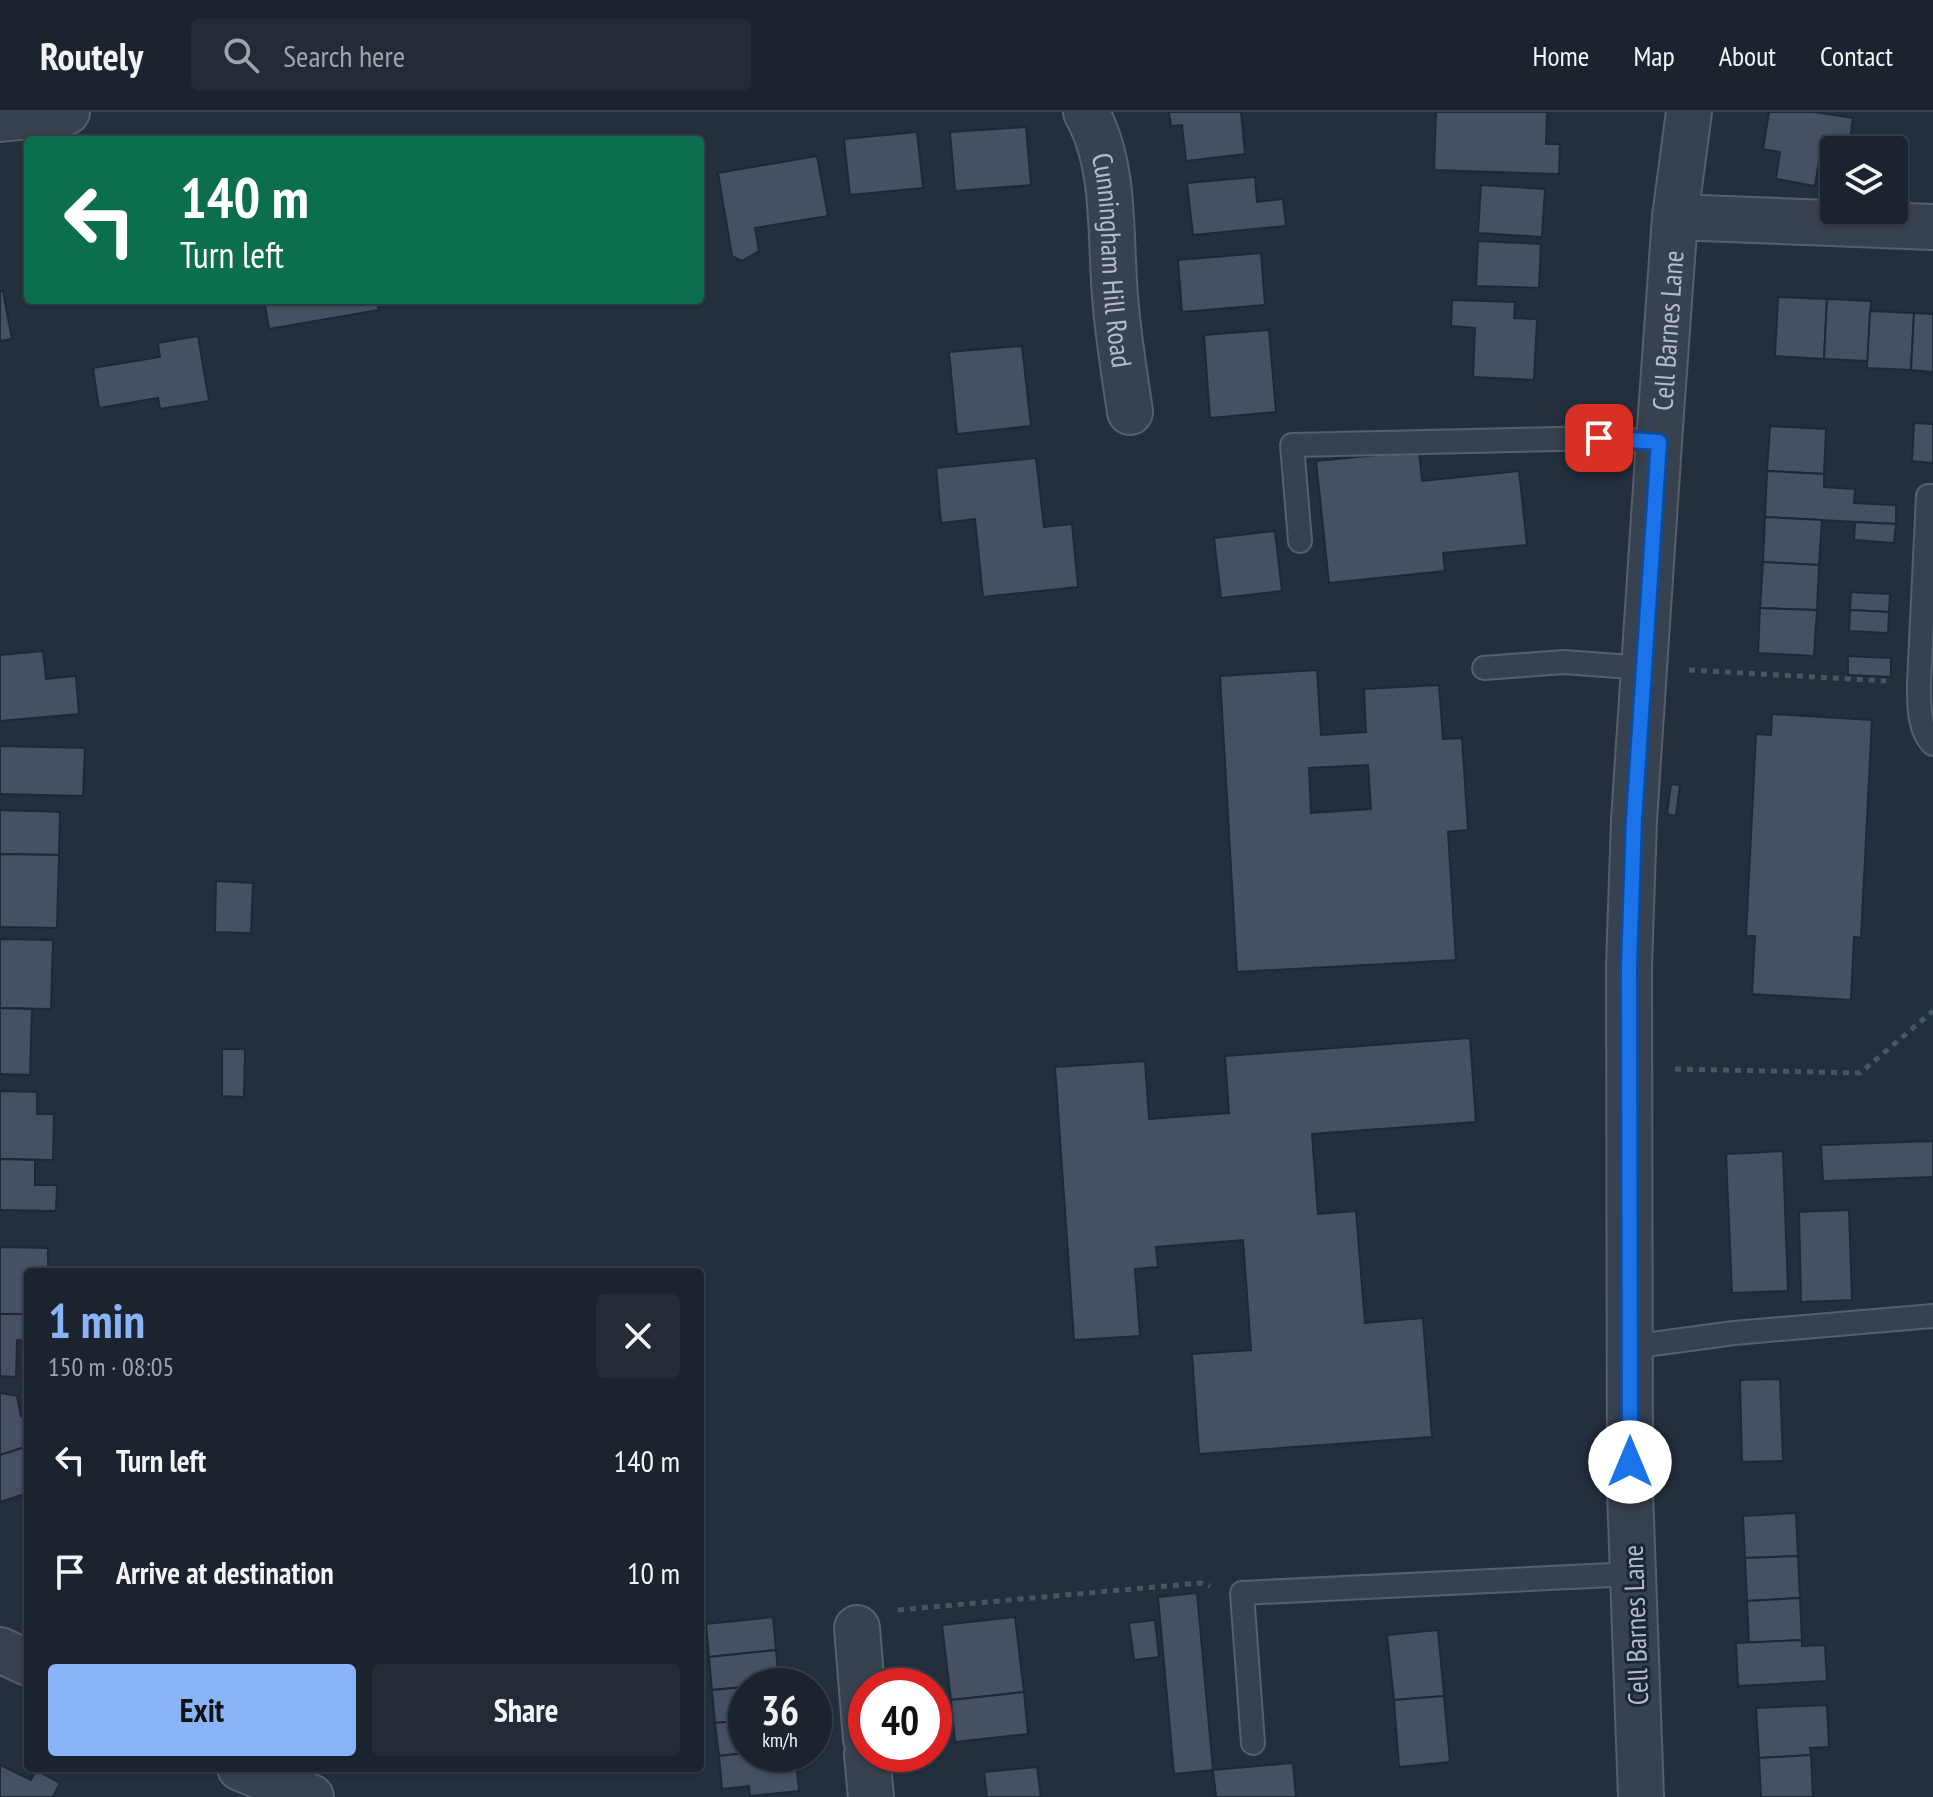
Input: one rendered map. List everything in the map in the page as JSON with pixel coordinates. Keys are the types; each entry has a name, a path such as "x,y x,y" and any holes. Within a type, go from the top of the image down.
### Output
{"street":[{"path":"0,119 67,112"},
{"name":"Cunningham Hill Road","path":"1086,112 1096,130 1106,179 1116,308 1130,412"},
{"name":"Cell Barnes Lane","path":"1641,1797 1633,1574 1630,1347 1634,820 1675,217 1689,112"},
{"path":"1675,217 1933,227"},
{"path":"857,1628 860,1668"},
{"path":"0,1650 24,1661"},
{"path":"869,1772 871,1797"},
{"path":"256,1781 311,1797"}],"lane":[{"path":"1300,541 1292,445 1599,438 1659,442"},
{"path":"1933,496 1928,496 1919,683 1919,711 1928,739 1933,744"},
{"path":"1484,668 1564,662 1644,668"},
{"path":"1630,1347 1734,1333 1933,1316"},
{"path":"1253,1743 1242,1593 1633,1574"}],"path":[{"path":"1644,668 1919,683"},
{"path":"1630,1068 1860,1073 1933,1011"},
{"path":"857,1628 873,1612 1200,1583 1242,1593"}],"building":[{"path":"1169,112 1241,112 1245,154 1186,161 1182,125 1171,126"},
{"path":"1436,112 1547,112 1546,144 1560,144 1559,174 1434,170"},
{"path":"1769,112 1815,112 1853,118 1851,136 1820,136 1815,186 1776,179 1780,152 1763,149"},
{"path":"1026,127 1031,185 955,191 950,132"},
{"path":"917,132 923,188 850,195 844,139"},
{"path":"817,156 828,216 755,228 759,251 742,261 732,256 718,173"},
{"path":"1255,177 1257,202 1283,199 1286,226 1193,235 1187,183"},
{"path":"1481,185 1545,189 1542,237 1478,233"},
{"path":"1478,241 1541,244 1539,288 1476,286"},
{"path":"1261,253 1265,305 1182,312 1178,260"},
{"path":"0,291 3,291 12,339 0,341"},
{"path":"1778,297 1827,299 1824,359 1775,356"},
{"path":"1827,299 1871,301 1868,361 1824,359"},
{"path":"1452,300 1515,302 1514,318 1537,319 1534,380 1473,377 1475,328 1451,326"},
{"path":"265,304 378,304 379,310 269,329"},
{"path":"1870,311 1914,313 1911,370 1867,368"},
{"path":"1914,313 1933,314 1933,372 1911,370"},
{"path":"1269,330 1276,412 1210,418 1204,335"},
{"path":"198,336 209,401 160,409 158,398 99,408 93,368 160,357 158,343"},
{"path":"1022,346 1031,426 957,434 949,352"},
{"path":"1914,423 1933,424 1933,463 1912,461"},
{"path":"1770,426 1826,429 1824,474 1767,471"},
{"path":"1419,451 1422,481 1519,471 1527,545 1443,553 1445,571 1329,583 1316,461"},
{"path":"1036,458 1044,527 1072,524 1078,587 983,597 975,519 941,523 936,468"},
{"path":"1767,471 1824,474 1824,487 1855,489 1854,503 1896,505 1896,524 1765,517"},
{"path":"1765,517 1822,520 1819,565 1763,562"},
{"path":"1855,522 1896,524 1894,543 1854,540"},
{"path":"1275,531 1282,591 1221,598 1214,538"},
{"path":"1763,562 1819,565 1817,610 1760,608"},
{"path":"1851,592 1890,594 1889,612 1850,610"},
{"path":"1760,608 1817,610 1814,656 1758,653"},
{"path":"1850,610 1889,612 1888,633 1849,631"},
{"path":"43,651 46,679 76,676 79,714 0,721 0,655"},
{"path":"1848,656 1891,658 1891,677 1848,675"},
{"path":"1317,670 1321,735 1366,732 1364,689 1439,685 1443,739 1462,738 1468,830 1448,832 1456,960 1237,972 1220,676","holes":["1368,765 1371,809 1311,813 1309,768"]},
{"path":"1772,714 1872,720 1861,938 1854,937 1851,1000 1752,994 1755,936 1746,936 1756,734 1771,735"},
{"path":"0,746 85,748 83,796 0,794"},
{"path":"1671,784 1680,785 1676,816 1667,814"},
{"path":"0,810 60,812 59,855 0,854"},
{"path":"0,854 59,855 57,928 0,927"},
{"path":"216,881 253,883 251,933 215,932"},
{"path":"0,939 53,940 51,1009 0,1008"},
{"path":"0,1008 32,1009 30,1075 0,1074"},
{"path":"1470,1038 1476,1122 1312,1134 1318,1214 1356,1211 1365,1323 1423,1318 1432,1437 1199,1454 1192,1354 1251,1350 1243,1240 1156,1247 1158,1267 1135,1269 1140,1336 1074,1340 1055,1067 1145,1061 1149,1119 1229,1113 1225,1056"},
{"path":"222,1049 245,1049 244,1097 222,1096"},
{"path":"0,1091 37,1092 37,1114 54,1114 53,1160 0,1159"},
{"path":"1933,1141 1933,1177 1823,1181 1821,1145"},
{"path":"1783,1151 1788,1291 1732,1293 1726,1154"},
{"path":"0,1159 35,1160 35,1185 57,1185 56,1211 0,1210"},
{"path":"1849,1210 1852,1300 1801,1302 1799,1212"},
{"path":"0,1247 48,1248 48,1268 24,1268 24,1314 0,1314"},
{"path":"0,1314 24,1314 24,1341 17,1340 16,1377 0,1376"},
{"path":"1780,1379 1783,1461 1742,1462 1740,1380"},
{"path":"0,1393 17,1396 21,1416 24,1415 24,1447 0,1455"},
{"path":"24,1447 24,1494 0,1502 0,1455"},
{"path":"1796,1513 1798,1556 1745,1558 1743,1516"},
{"path":"1798,1556 1800,1598 1747,1601 1745,1558"},
{"path":"1197,1593 1213,1770 1174,1774 1158,1597"},
{"path":"1800,1598 1802,1640 1749,1643 1747,1601"},
{"path":"773,1617 776,1650 709,1657 706,1624"},
{"path":"1015,1617 1024,1692 952,1700 952,1668 947,1668 942,1625"},
{"path":"1155,1620 1159,1657 1134,1660 1129,1623"},
{"path":"1438,1630 1444,1696 1394,1700 1387,1635"},
{"path":"1802,1640 1802,1646 1825,1645 1827,1681 1738,1686 1736,1643"},
{"path":"776,1650 778,1668 728,1668 728,1688 712,1690 709,1657"},
{"path":"728,1689 728,1722 715,1723 712,1690"},
{"path":"1024,1692 1028,1734 955,1742 952,1700"},
{"path":"1444,1696 1450,1762 1399,1767 1394,1700"},
{"path":"1827,1705 1829,1747 1810,1748 1811,1755 1759,1758 1756,1708"},
{"path":"728,1722 728,1755 719,1756 715,1723"},
{"path":"728,1755 728,1772 797,1772 799,1791 750,1796 749,1786 722,1789 719,1756"},
{"path":"1811,1755 1813,1797 1761,1797 1759,1758"},
{"path":"1293,1763 1296,1797 1216,1797 1213,1770"},
{"path":"0,1765 31,1780 35,1772 40,1772 60,1783 53,1797 0,1797"},
{"path":"1037,1767 1041,1797 987,1797 984,1772"}],"route":[{"path":"1599,438 1659,442 1634,820 1629,966 1630,1462"}]}
